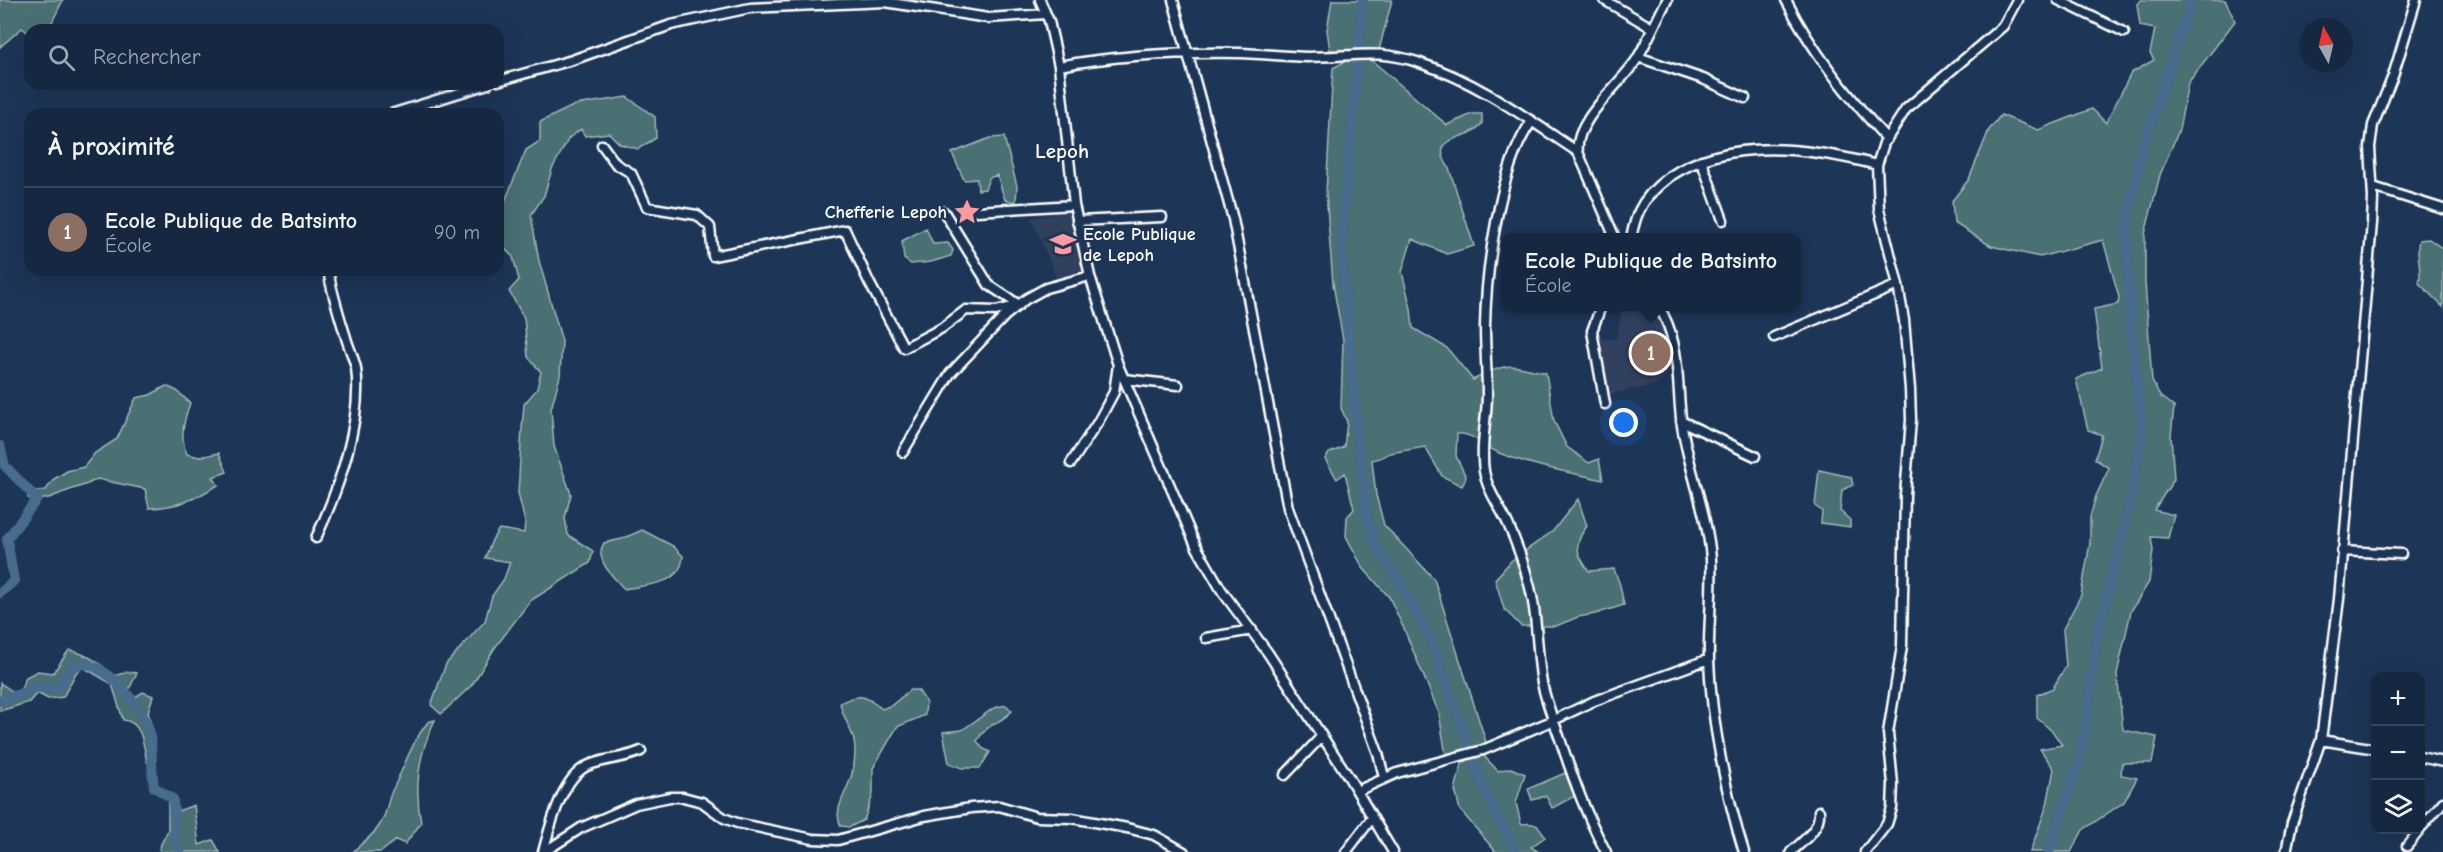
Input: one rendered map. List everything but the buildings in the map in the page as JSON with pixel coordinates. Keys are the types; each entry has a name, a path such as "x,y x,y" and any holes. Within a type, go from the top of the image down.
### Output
{"street":[{"path":"1040,0 1046,14 1059,66 1077,221 1107,336 1118,365 1196,546 1222,591 1252,630 1357,791 1393,852"},
{"path":"1173,0 1233,219 1288,508 1378,753 1384,777"},
{"path":"1604,0 1652,28"},
{"path":"1613,233 1578,152 1577,143 1580,131 1638,57 1667,0"},
{"path":"1786,0 1816,53 1860,110 1887,139"},
{"path":"1865,852 1890,818 1893,784 1888,733 1902,646 1905,495 1909,453 1910,389 1898,285 1879,209 1877,165 1887,139 1906,109 2003,26 2017,0"},
{"path":"2058,0 2124,32"},
{"path":"2286,852 2292,823 2321,740 2339,599 2365,316 2373,187 2370,159 2373,125 2393,76 2416,0"},
{"path":"504,79 572,60 671,25 750,8 885,2 988,18 1046,14"},
{"path":"1059,66 1125,56 1187,54 1313,57 1364,53 1398,57 1419,62 1460,79 1578,152"},
{"path":"1638,57 1703,79 1745,98"},
{"path":"410,108 469,90"},
{"path":"1532,122 1516,146 1507,173 1489,273 1485,329 1487,392 1483,459 1486,480 1509,526 1529,581 1536,613 1543,684 1554,720 1576,790 1606,852"},
{"path":"602,144 616,164 631,173 647,207 697,215 710,226 713,256 845,230 904,348 942,328 966,310 996,311 1018,305"},
{"path":"1632,233 1640,210 1649,196 1662,183 1677,172 1701,160 1718,155 1746,151 1795,151 1842,156 1877,165"},
{"path":"1701,160 1723,220"},
{"path":"2373,187 2443,209"},
{"path":"977,211 1074,205"},
{"path":"944,212 989,285 1018,305"},
{"path":"1077,221 1162,217"},
{"path":"316,538 328,510 349,442 356,386 356,367 334,300 329,276"},
{"path":"903,452 950,374 1018,305 1046,288 1090,276"},
{"path":"1774,336 1898,285"},
{"path":"1599,311 1592,331 1605,404"},
{"path":"1661,311 1674,346 1682,421 1711,559 1709,659 1724,770 1744,852"},
{"path":"1071,463 1098,422 1114,392 1118,365"},
{"path":"1124,379 1178,385"},
{"path":"1682,421 1755,456"},
{"path":"2342,551 2401,554"},
{"path":"1206,638 1252,630"},
{"path":"1357,791 1384,777 1483,750 1593,701 1709,659"},
{"path":"1285,775 1322,737"},
{"path":"2321,740 2371,748"},
{"path":"544,852 561,797 581,771 589,765 624,758 641,751"},
{"path":"2425,758 2443,762"},
{"path":"544,852 581,828 631,806 675,796 702,802 724,818 737,823 818,839 847,839 924,816 993,806 1037,817 1072,818 1127,828 1154,835 1184,852"},
{"path":"2425,823 2443,802"},
{"path":"1791,852 1814,829 1818,822 1819,811"},
{"path":"1346,852 1372,818"},
{"path":"2407,846 2416,834"}],"shaded area":[{"name":"Ecole Publique de Lepoh","path":"1075,211 1092,270 1058,281 1031,218"},
{"path":"1622,311 1654,311 1663,326 1673,367 1659,384 1606,395 1597,339 1616,339"}],"green space":[{"path":"0,0 63,0 51,24 24,24 24,30 22,28 0,47"},
{"path":"1332,0 1392,0 1379,50 1340,52 1330,50 1327,30"},
{"path":"2141,0 2225,0 2235,21 2188,83 2179,130 2160,175 2145,234 2145,282 2152,381 2161,397 2174,407 2171,436 2174,479 2154,510 2174,515 2168,538 2151,537 2153,550 2149,582 2131,611 2117,674 2123,730 2157,737 2152,763 2122,763 2121,775 2137,778 2124,802 2083,830 2071,852 2030,852 2047,805 2054,769 2040,749 2062,745 2053,732 2037,718 2037,695 2053,688 2066,666 2063,629 2081,595 2090,543 2090,517 2096,496 2109,468 2095,459 2102,435 2088,430 2076,379 2102,368 2094,309 2118,304 2119,297 2103,240 2040,257 1991,246 1954,223 1952,201 1969,179 1989,130 2001,115 2038,130 2092,109 2106,123 2131,73 2154,60 2150,53 2155,29 2140,26 2137,4"},
{"path":"1369,58 1447,125 1472,114 1482,114 1482,124 1472,132 1446,144 1442,153 1474,246 1447,254 1412,239 1402,272 1413,328 1447,348 1473,380 1493,370 1508,366 1546,373 1554,421 1567,447 1589,463 1599,459 1603,480 1512,458 1463,434 1457,434 1456,456 1466,477 1462,486 1442,476 1425,447 1390,453 1372,460 1376,495 1384,525 1434,579 1486,742 1479,747 1446,756 1439,713 1404,629 1389,597 1363,568 1346,536 1347,517 1354,509 1345,473 1337,479 1325,459 1329,453 1344,447 1347,422 1341,408 1343,340 1333,284 1326,193 1333,68 1348,60"},
{"path":"627,97 655,117 656,138 638,149 620,144 609,133 585,136 581,129 569,138 552,169 544,196 531,215 539,261 562,341 560,376 551,409 554,446 571,494 565,518 568,535 593,551 590,563 530,601 494,649 472,685 441,714 431,705 446,664 485,621 492,596 504,579 510,562 485,558 492,540 499,529 524,533 525,522 518,493 524,404 537,389 541,372 528,357 524,318 509,291 519,280 513,257 504,248 504,203 526,150 540,141 540,122 575,105"},
{"path":"1004,137 1017,186 1016,202 1005,200 997,175 989,178 985,189 978,190 977,179 964,180 952,153 990,138"},
{"path":"926,228 933,244 948,243 953,250 951,256 931,262 911,264 904,259 902,241"},
{"path":"2429,239 2443,249 2443,307 2419,283 2419,240"},
{"path":"166,386 177,391 190,403 184,422 183,435 187,454 199,457 219,453 227,472 213,477 218,485 185,502 149,508 145,489 97,479 49,498 39,500 28,498 28,492 46,490 54,479 67,471 84,467 95,453 117,439 136,398 150,395"},
{"path":"1819,470 1851,477 1853,485 1842,490 1840,511 1850,520 1850,527 1821,523 1822,511 1815,506"},
{"path":"1578,499 1587,526 1578,544 1581,559 1589,571 1614,569 1624,605 1578,617 1556,626 1521,626 1504,609 1495,579 1511,561 1553,531"},
{"path":"642,530 673,546 683,556 681,566 676,573 662,582 624,589 606,568 601,549 604,543 622,539"},
{"path":"69,650 93,660 114,676 127,672 137,673 128,692 132,699 143,692 153,696 148,712 155,741 153,762 147,762 141,735 135,725 123,720 112,684 83,667 76,673 63,697 48,699 37,693 29,702 0,711 0,683 15,693 20,691 26,677 38,671 53,673"},
{"path":"910,690 918,690 926,702 925,715 897,727 873,768 873,794 864,820 850,827 841,826 839,808 852,772 855,749 854,739 840,703 862,697 882,709 892,705"},
{"path":"1006,705 1012,711 985,730 977,741 982,748 990,752 980,768 962,768 949,763 943,732 962,730 994,708"},
{"path":"435,720 425,745 419,771 418,796 421,823 405,844 396,840 381,852 353,852 374,833 382,822 392,791 412,747 428,722"},
{"path":"1482,754 1498,771 1511,768 1525,774 1516,803 1521,824 1536,825 1545,837 1531,847 1539,852 1496,852 1460,810 1455,790 1462,763"},
{"path":"1565,773 1575,796 1552,808 1546,796 1532,800 1528,789"},
{"path":"168,804 177,804 178,811 194,805 199,845 213,840 220,852 159,852 168,830"}],"waterway":[{"path":"1363,0 1341,244 1356,423 1367,517 1376,546 1398,579 1431,640 1486,795 1516,852"},
{"path":"2049,852 2081,757 2098,632 2132,494 2142,430 2131,330 2126,227 2141,153 2191,0"},
{"path":"0,446 5,466 37,499 7,539 14,581 0,593"},
{"path":"0,701 42,686 57,690 72,665 86,664 96,667 115,681 133,700 149,730 154,787 173,799 175,841 180,852"}],"place":[{"name":"Chefferie Lepoh","path":"967,212"},
{"name":"Ecole Publique de Lepoh","path":"1063,244"},
{"name":"Ecole Publique de Batsinto","path":"1651,353"}],"district":[{"name":"Lepoh","path":"1062,151"}]}
